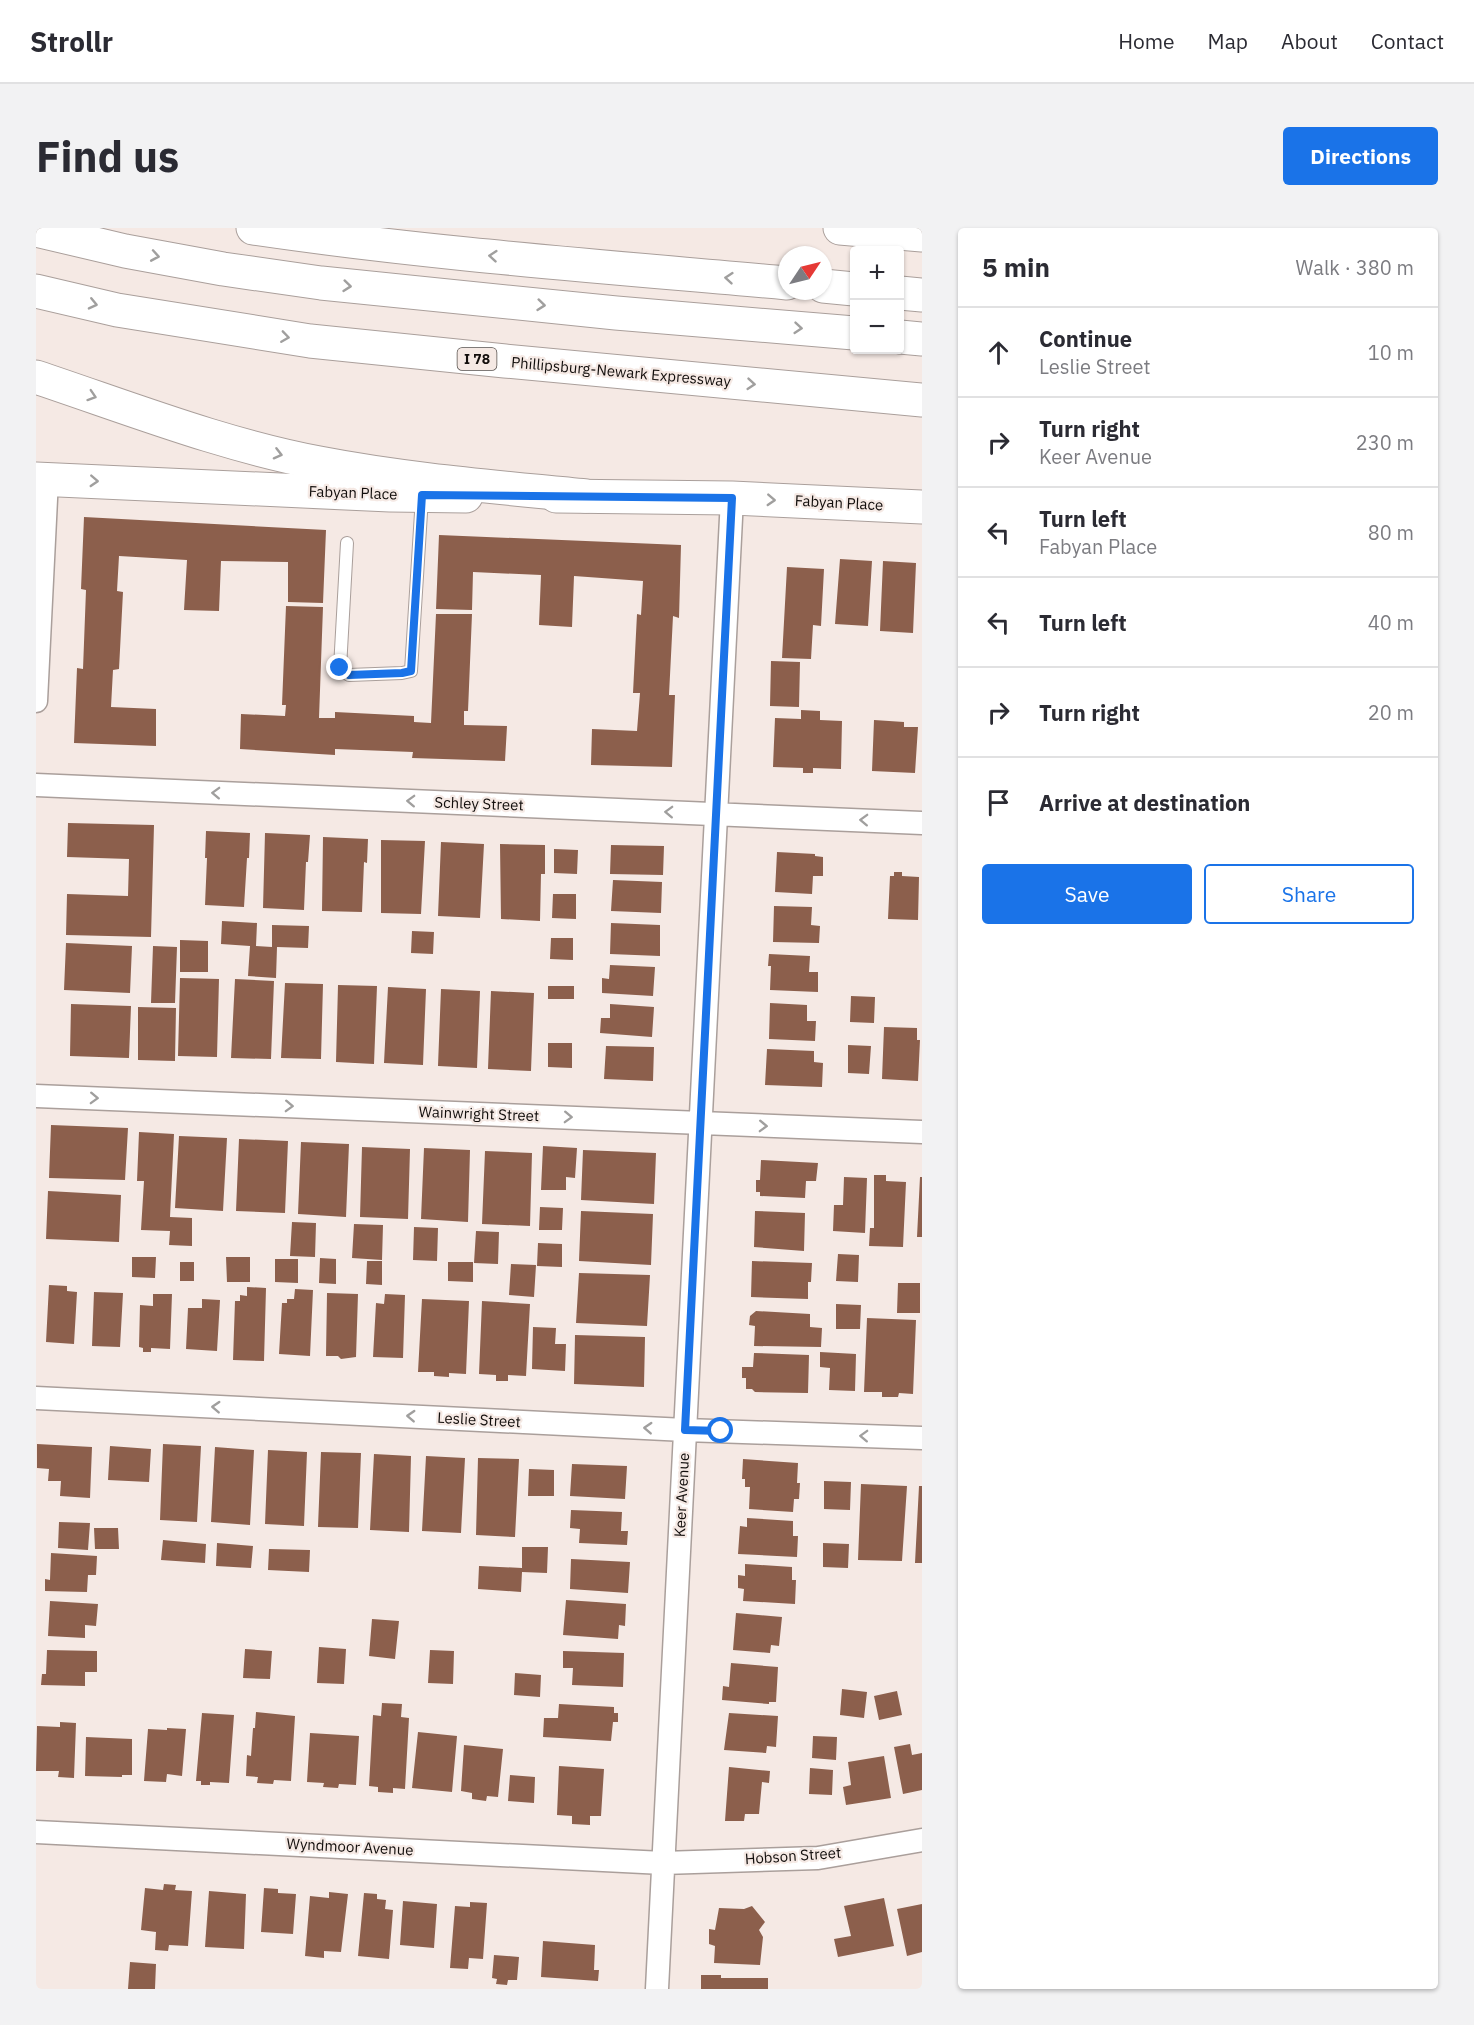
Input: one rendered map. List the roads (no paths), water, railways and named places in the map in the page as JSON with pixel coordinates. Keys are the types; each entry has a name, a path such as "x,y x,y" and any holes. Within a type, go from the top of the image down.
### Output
{"main road":[{"path":"253,228 437,251 778,282"},
{"path":"840,228 922,235"},
{"path":"36,230 136,253 223,269 321,283 616,313 850,333"},
{"path":"832,287 850,289"},
{"name":"Phillipsburg-Newark Expressway","path":"36,291 117,310 321,342 505,362 922,400"},
{"path":"904,293 922,295"},
{"path":"904,337 922,339"},
{"path":"36,377 219,438 310,461 398,475 586,496"},
{"name":"Fabyan Place","path":"41,479 422,495 732,498 922,507"}],"street":[{"path":"36,701 41,479"},
{"name":"Keer Avenue","path":"657,1989 732,498"},
{"name":"Schley Street","path":"36,785 922,823"},
{"name":"Wainwright Street","path":"36,1096 922,1132"},
{"name":"Leslie Street","path":"36,1398 685,1430 922,1438"},
{"name":"Wyndmoor Avenue","path":"36,1832 663,1863"},
{"name":"Hobson Street","path":"663,1863 818,1858 922,1840"}],"lane":[{"path":"347,543 340,668 349,675 411,671 422,495"}]}
